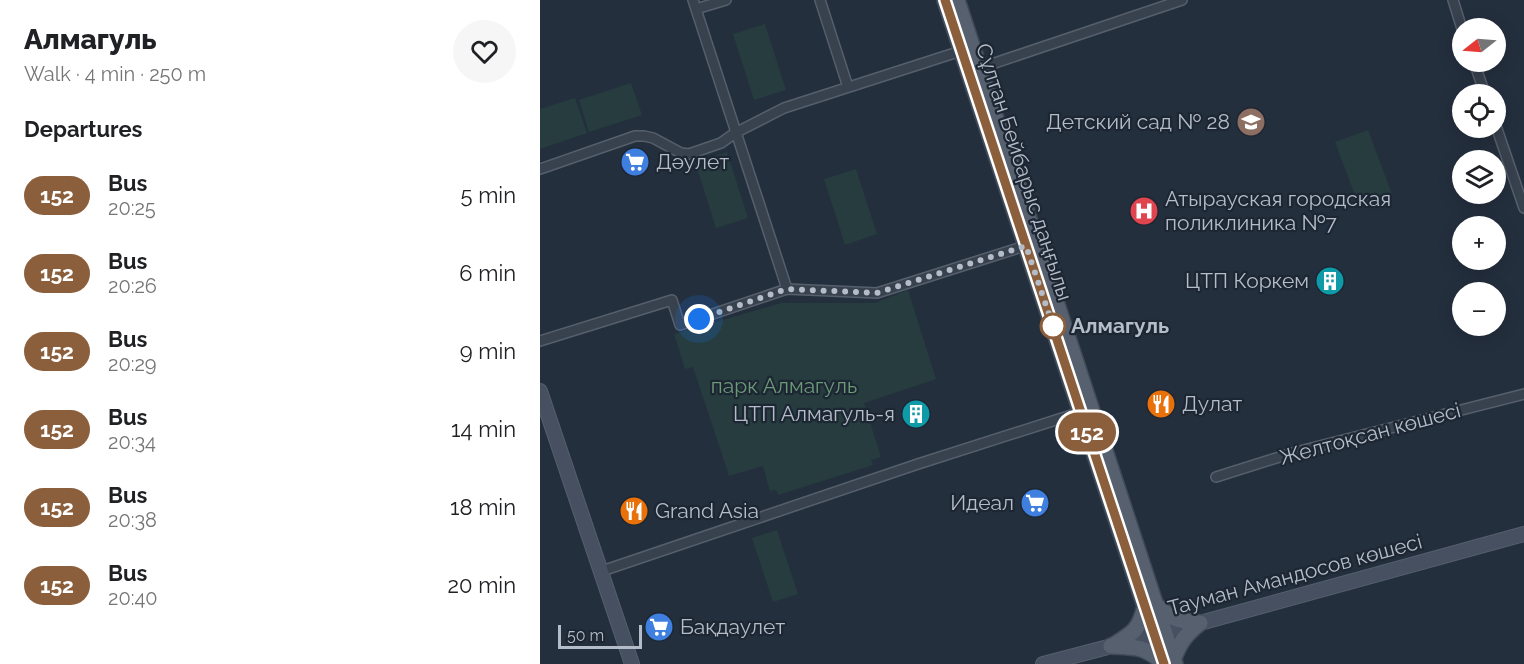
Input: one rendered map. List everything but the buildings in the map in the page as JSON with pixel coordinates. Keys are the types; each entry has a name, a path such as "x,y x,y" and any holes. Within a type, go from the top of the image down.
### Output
{"main road":[{"name":"Сұлтан Бейбарыс даңғылы","path":"945,0 967,49 1169,663"},
{"name":"Сұлтан Бейбарыс даңғылы","path":"957,0 967,49"},
{"path":"540,391 632,664"},
{"name":"Тауман Амандосов көшесі","path":"1042,664 1524,534"},
{"path":"1111,646 1133,633 1150,605 1180,621 1200,623"},
{"path":"1111,646 1137,647 1169,663 1186,634 1200,623"}],"street":[{"path":"726,0 695,4 787,289"},
{"path":"820,0 848,87"},
{"path":"974,70 1182,0"},
{"path":"1453,0 1459,18"},
{"path":"540,169 635,136 653,138 681,153 689,154 722,143 735,132 784,108 967,49"},
{"path":"1500,138 1524,208"},
{"path":"540,341 672,300 680,325 787,289 877,293 1031,244"},
{"name":"Желтоқсан көшесі","path":"1216,477 1292,453 1524,394"},
{"path":"602,571 1086,410"}],"green space":[{"path":"765,24 786,90 754,100 733,34"},
{"path":"631,83 642,115 589,132 579,100"},
{"path":"575,98 587,133 540,149 540,109"},
{"path":"1368,130 1392,194 1359,206 1335,142"},
{"path":"727,152 748,218 716,228 695,162"},
{"path":"856,169 877,234 845,245 824,179"},
{"name":"парк Алмагуль","path":"908,290 936,379 864,403 881,457 871,460 873,465 778,495 776,490 770,491 763,466 729,476 693,367 685,369 674,334 781,303 875,303"},
{"path":"777,530 798,594 773,602 752,538"}],"bus line":[{"name":"152","path":"945,0 1164,664"}],"place":[{"name":"Детский сад № 28","path":"1251,122"},
{"name":"Дәулет","path":"635,162"},
{"name":"Атырауская городская поликлиника №7","path":"1144,211"},
{"name":"ЦТП Коркем","path":"1330,281"},
{"name":"Алмагуль","path":"1053,326"},
{"name":"Дулат","path":"1161,404"},
{"name":"ЦТП Алмагуль-я","path":"916,414"},
{"name":"Идеал","path":"1035,503"},
{"name":"Grand Asia","path":"634,511"},
{"name":"Бақдаулет","path":"659,627"}],"route":[{"path":"699,319 787,289 877,293 1026,246 1054,329 1053,326"}]}
